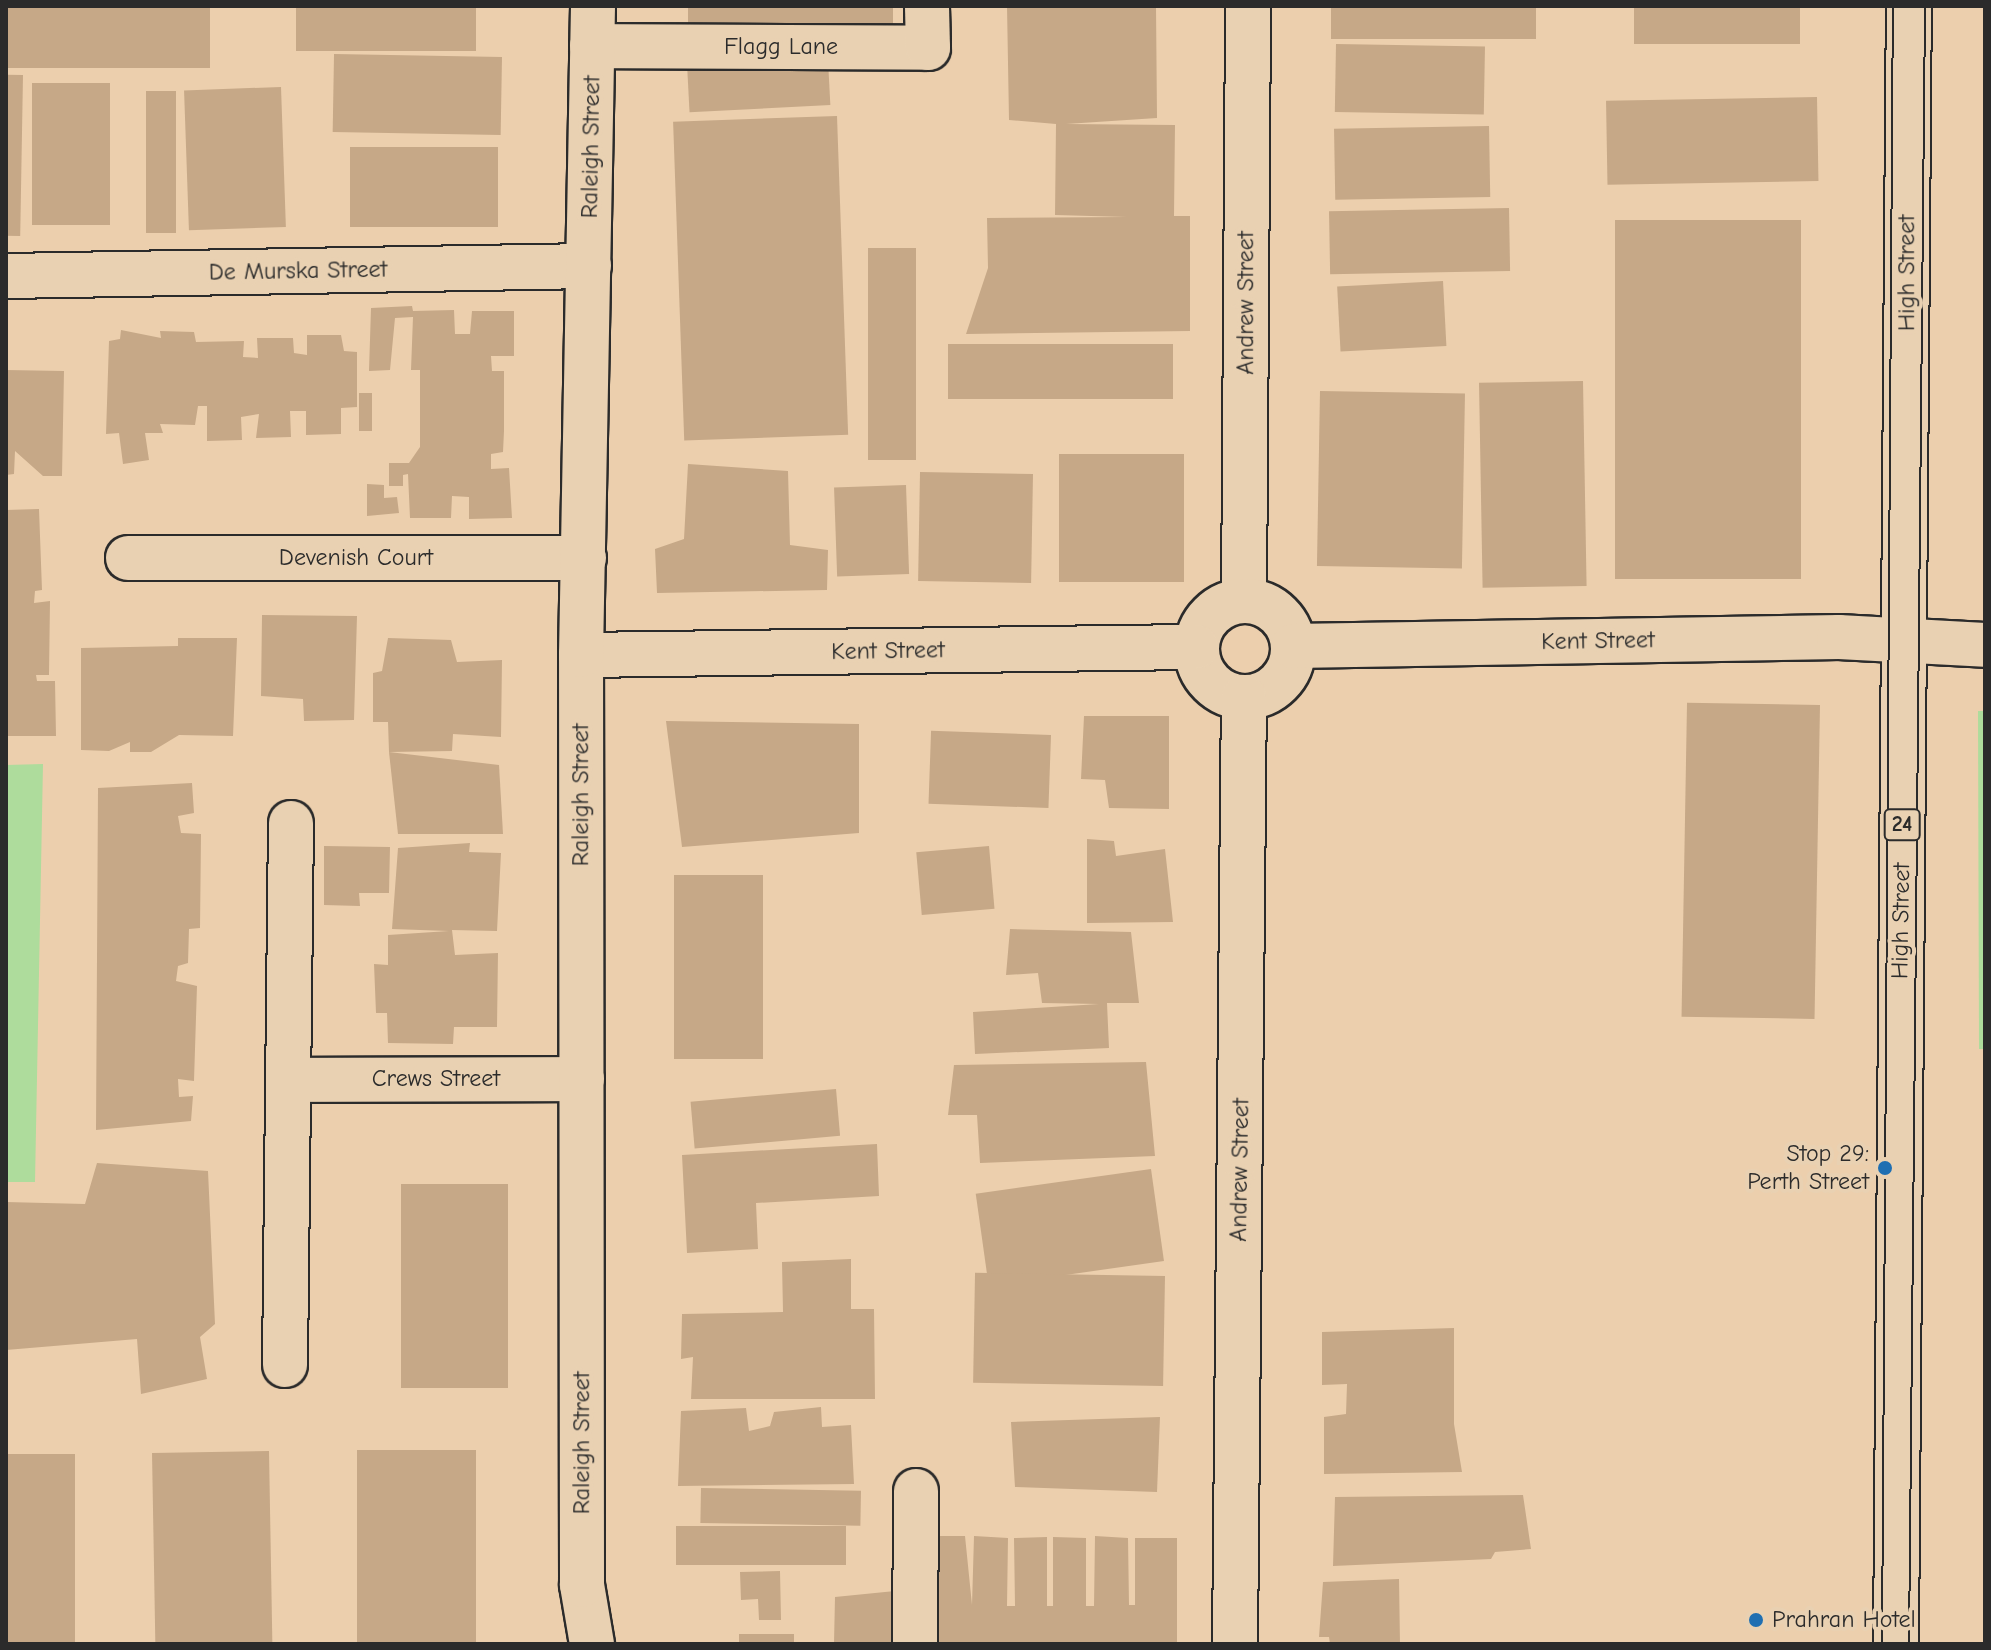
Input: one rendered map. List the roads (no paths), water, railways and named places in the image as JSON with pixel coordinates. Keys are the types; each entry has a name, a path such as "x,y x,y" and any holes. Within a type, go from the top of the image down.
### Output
{"street":[{"name":"Flagg Lane","path":"592,26 928,48 927,6"},
{"name":"Andrew Street","path":"1244,600 1248,6"},
{"name":"High Street","path":"1896,1644 1909,6"},
{"name":"Raleigh Street","path":"592,26 581,655 582,1585 592,1644"},
{"name":"De Murska Street","path":"6,276 589,266"},
{"name":"Devenish Court","path":"128,558 584,558"},
{"path":"1244,600 1278,613 1293,646 1291,662 1274,688 1244,697 1229,695 1205,676 1196,647 1206,620 1216,609 1244,600"},
{"name":"Kent Street","path":"1293,646 1839,637 1985,645"},
{"name":"Kent Street","path":"581,655 1196,647"},
{"name":"Andrew Street","path":"1235,1644 1244,697"},
{"path":"285,1365 291,823"},
{"name":"Crews Street","path":"289,1080 582,1079"},
{"path":"915,1644 916,1491"},
{"name":"Raleigh Street","path":"566,1644 582,1585"}],"tram line":[{"path":"1882,1644 1893,6"},
{"path":"1909,1644 1925,6"}],"place":[{"name":"Stop 29: Perth Street","path":"1885,1168"},
{"name":"Prahran Hotel","path":"1756,1620"}]}
